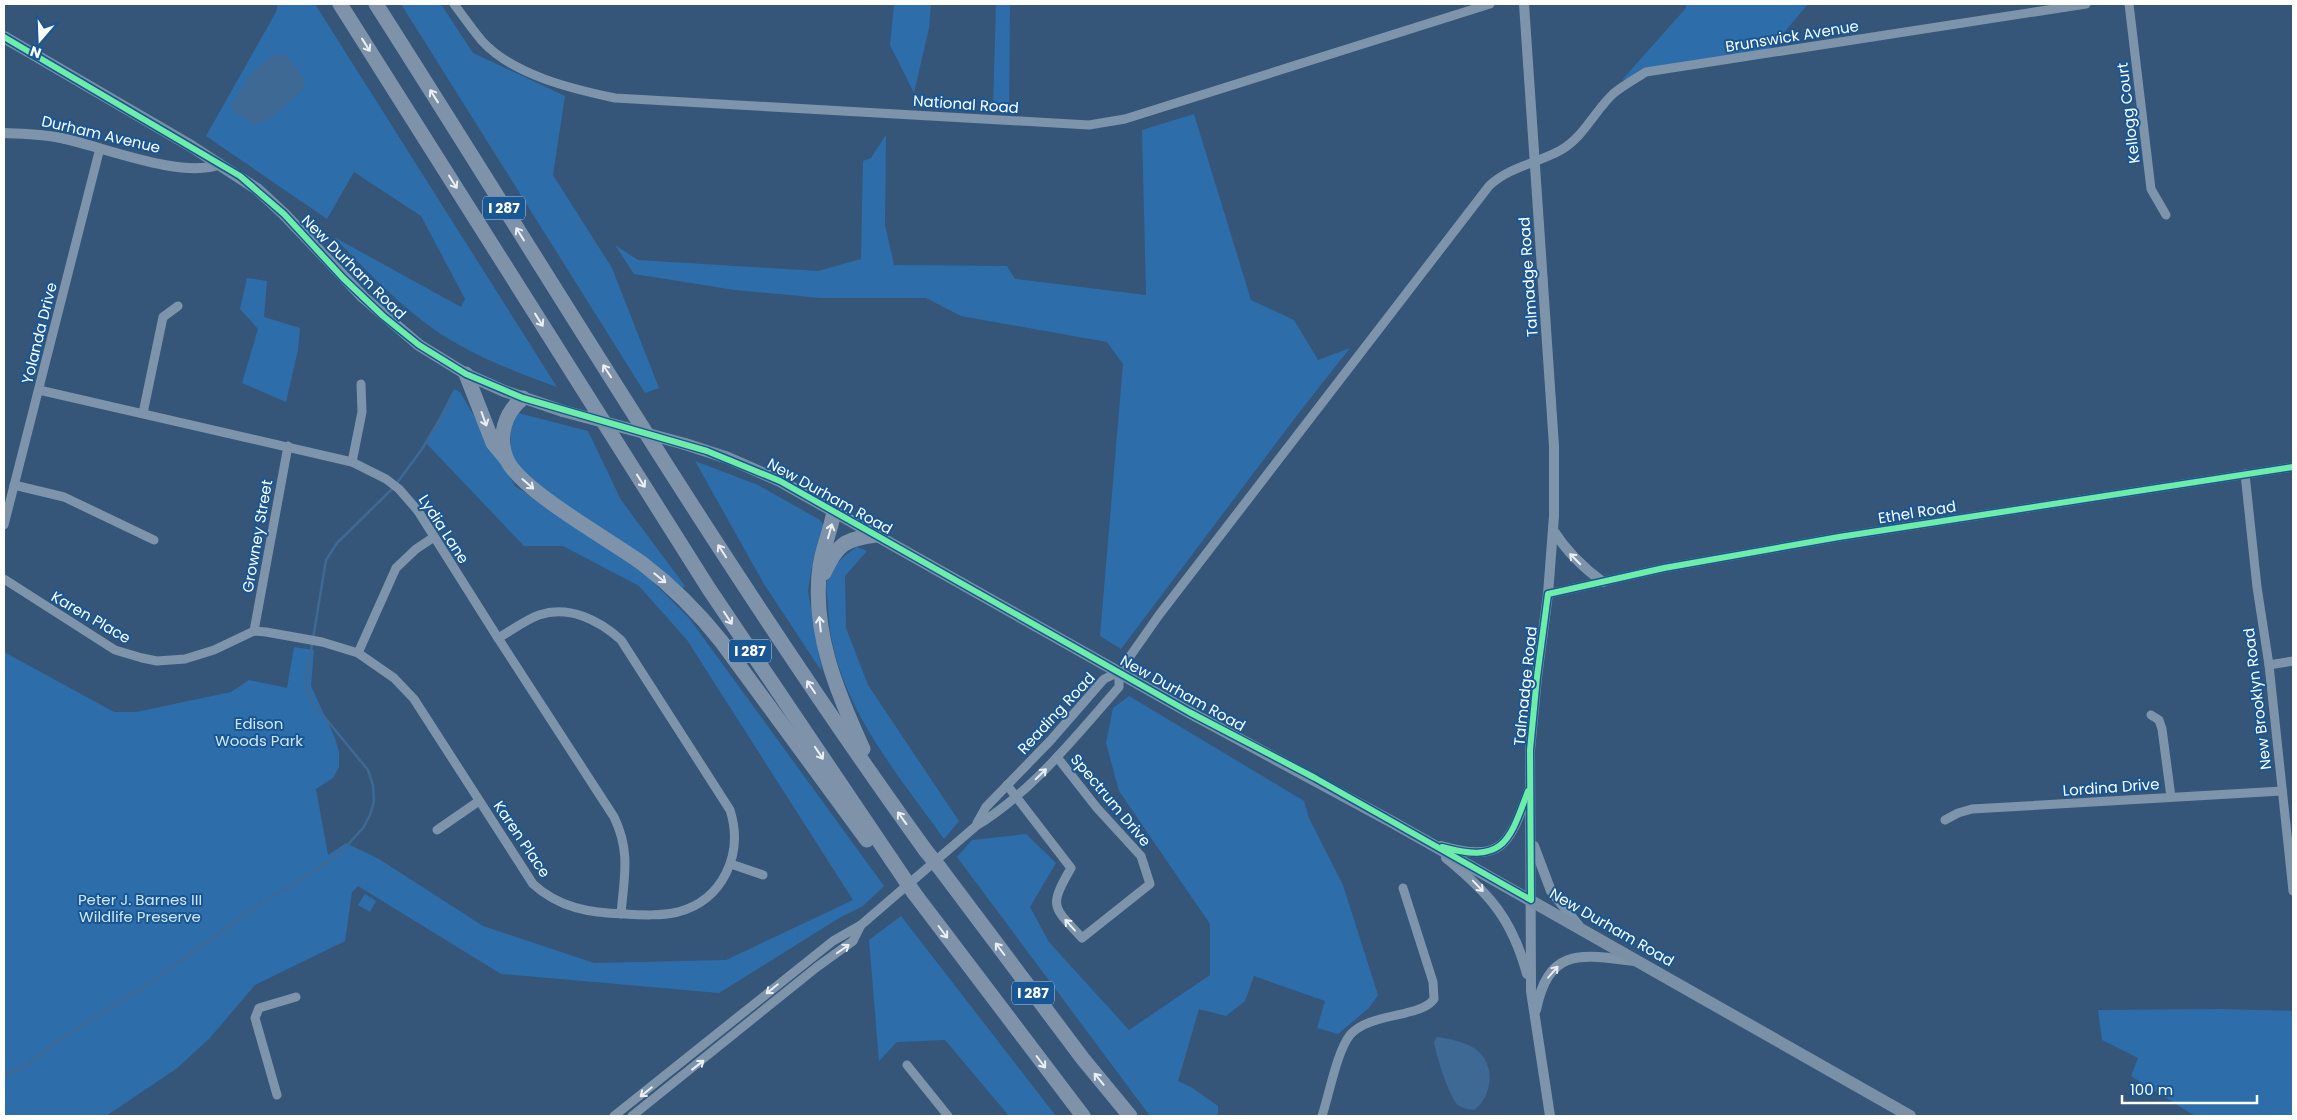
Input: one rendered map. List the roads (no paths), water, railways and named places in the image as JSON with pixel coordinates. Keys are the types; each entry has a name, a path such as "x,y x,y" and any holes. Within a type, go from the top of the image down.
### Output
{"highway":[{"name":"I 287","path":"340,4 705,582 914,893 1083,1116"},
{"name":"I 287","path":"376,4 768,623 878,785 926,851 1083,1059 1130,1116"},
{"path":"466,374 493,443 519,476 543,496 642,564 698,612 722,641 866,840 880,843"},
{"path":"507,460 504,447 504,426 509,412 523,398"},
{"path":"834,511 820,566 821,632 829,665 878,785"},
{"path":"819,586 829,562 840,546 850,539 876,535"}],"main road":[{"name":"New Durham Road","path":"4,37 220,164 257,189 284,214 343,278 394,326 419,345 466,374 523,398 563,411 685,444 759,471 834,511 1119,672 1315,778 1910,1116"}],"street":[{"name":"National Road","path":"454,4 483,42 505,59 536,76 574,90 615,98 1089,125 1125,119 1490,4"},
{"name":"Talmadge Road","path":"1524,4 1554,446 1553,530 1548,594 1530,750 1531,991 1550,1116"},
{"name":"Brunswick Avenue","path":"1119,672 1159,615 1489,186 1499,177 1563,149 1575,139 1613,94 1629,82 1646,72 2086,4"},
{"name":"Kellogg Court","path":"2129,4 2151,189 2166,215"},
{"name":"Durham Avenue","path":"4,133 47,135 178,168 205,169 220,164"},
{"name":"Yolanda Drive","path":"4,525 100,148"},
{"path":"143,413 163,317 178,306"},
{"path":"352,462 362,412 361,384"},
{"name":"Lydia Lane","path":"39,390 352,462 376,472 399,489 418,511 614,817 622,833 626,851 622,914"},
{"name":"Growney Street","path":"254,631 288,446"},
{"name":"Ethel Road","path":"1548,594 1664,568 1839,538 2293,467"},
{"name":"New Brooklyn Road","path":"2245,474 2257,587 2269,665 2293,891"},
{"path":"14,485 64,497 154,540"},
{"path":"1553,530 1565,549 1584,568 1603,582"},
{"path":"358,653 396,568 416,549 434,537"},
{"name":"Karen Place","path":"4,579 115,650 142,658 170,660 200,656 254,631 309,640 358,653 377,664 404,688 533,884 541,892 566,906 622,914 655,915 690,908 710,895 725,878 731,864 735,840 730,810 621,640 608,628 589,618 573,613 558,612 539,615 498,638"},
{"path":"2269,665 2293,661"},
{"name":"Reading Road","path":"1119,672 1119,687 1057,758 1017,796 976,826 986,808 1050,741 1104,679 1119,672"},
{"path":"2152,715 2159,720 2162,729 2171,796"},
{"name":"Spectrum Drive","path":"1007,785 1071,868 1056,893 1057,910 1082,938 1150,884 1141,856 1097,808 1057,758"},
{"path":"1428,843 1470,853 1488,852 1501,845 1510,836 1531,784"},
{"name":"Lordina Drive","path":"1944,820 1972,809 2282,791"},
{"path":"437,830 479,801"},
{"path":"614,1116 833,941 847,931 862,925 976,826"},
{"path":"1531,839 1551,891 1581,928"},
{"path":"1428,843 1471,878 1500,911 1513,931 1531,991"},
{"path":"731,864 763,875"},
{"path":"1322,1116 1342,1052 1354,1030 1375,1020 1426,1006 1434,999 1432,982 1403,888"},
{"path":"632,1116 817,967 853,941 862,925"},
{"path":"1535,1016 1539,995 1546,981 1561,963 1583,956 1639,961"},
{"path":"277,1095 255,1018 259,1008 296,997"},
{"path":"907,1065 948,1116"}],"waterway":[{"path":"397,483 422,449 452,399"},
{"path":"4,1075 23,1068 56,1042 148,984 257,906 315,871 343,850 363,828 370,815 374,801 373,785 368,770 312,702 305,687 326,560 337,543 393,488"}],"park label":[{"name":"Edison Woods Park","path":"259,732"},
{"name":"Peter J. Barnes III Wildlife Preserve","path":"140,908"}]}
